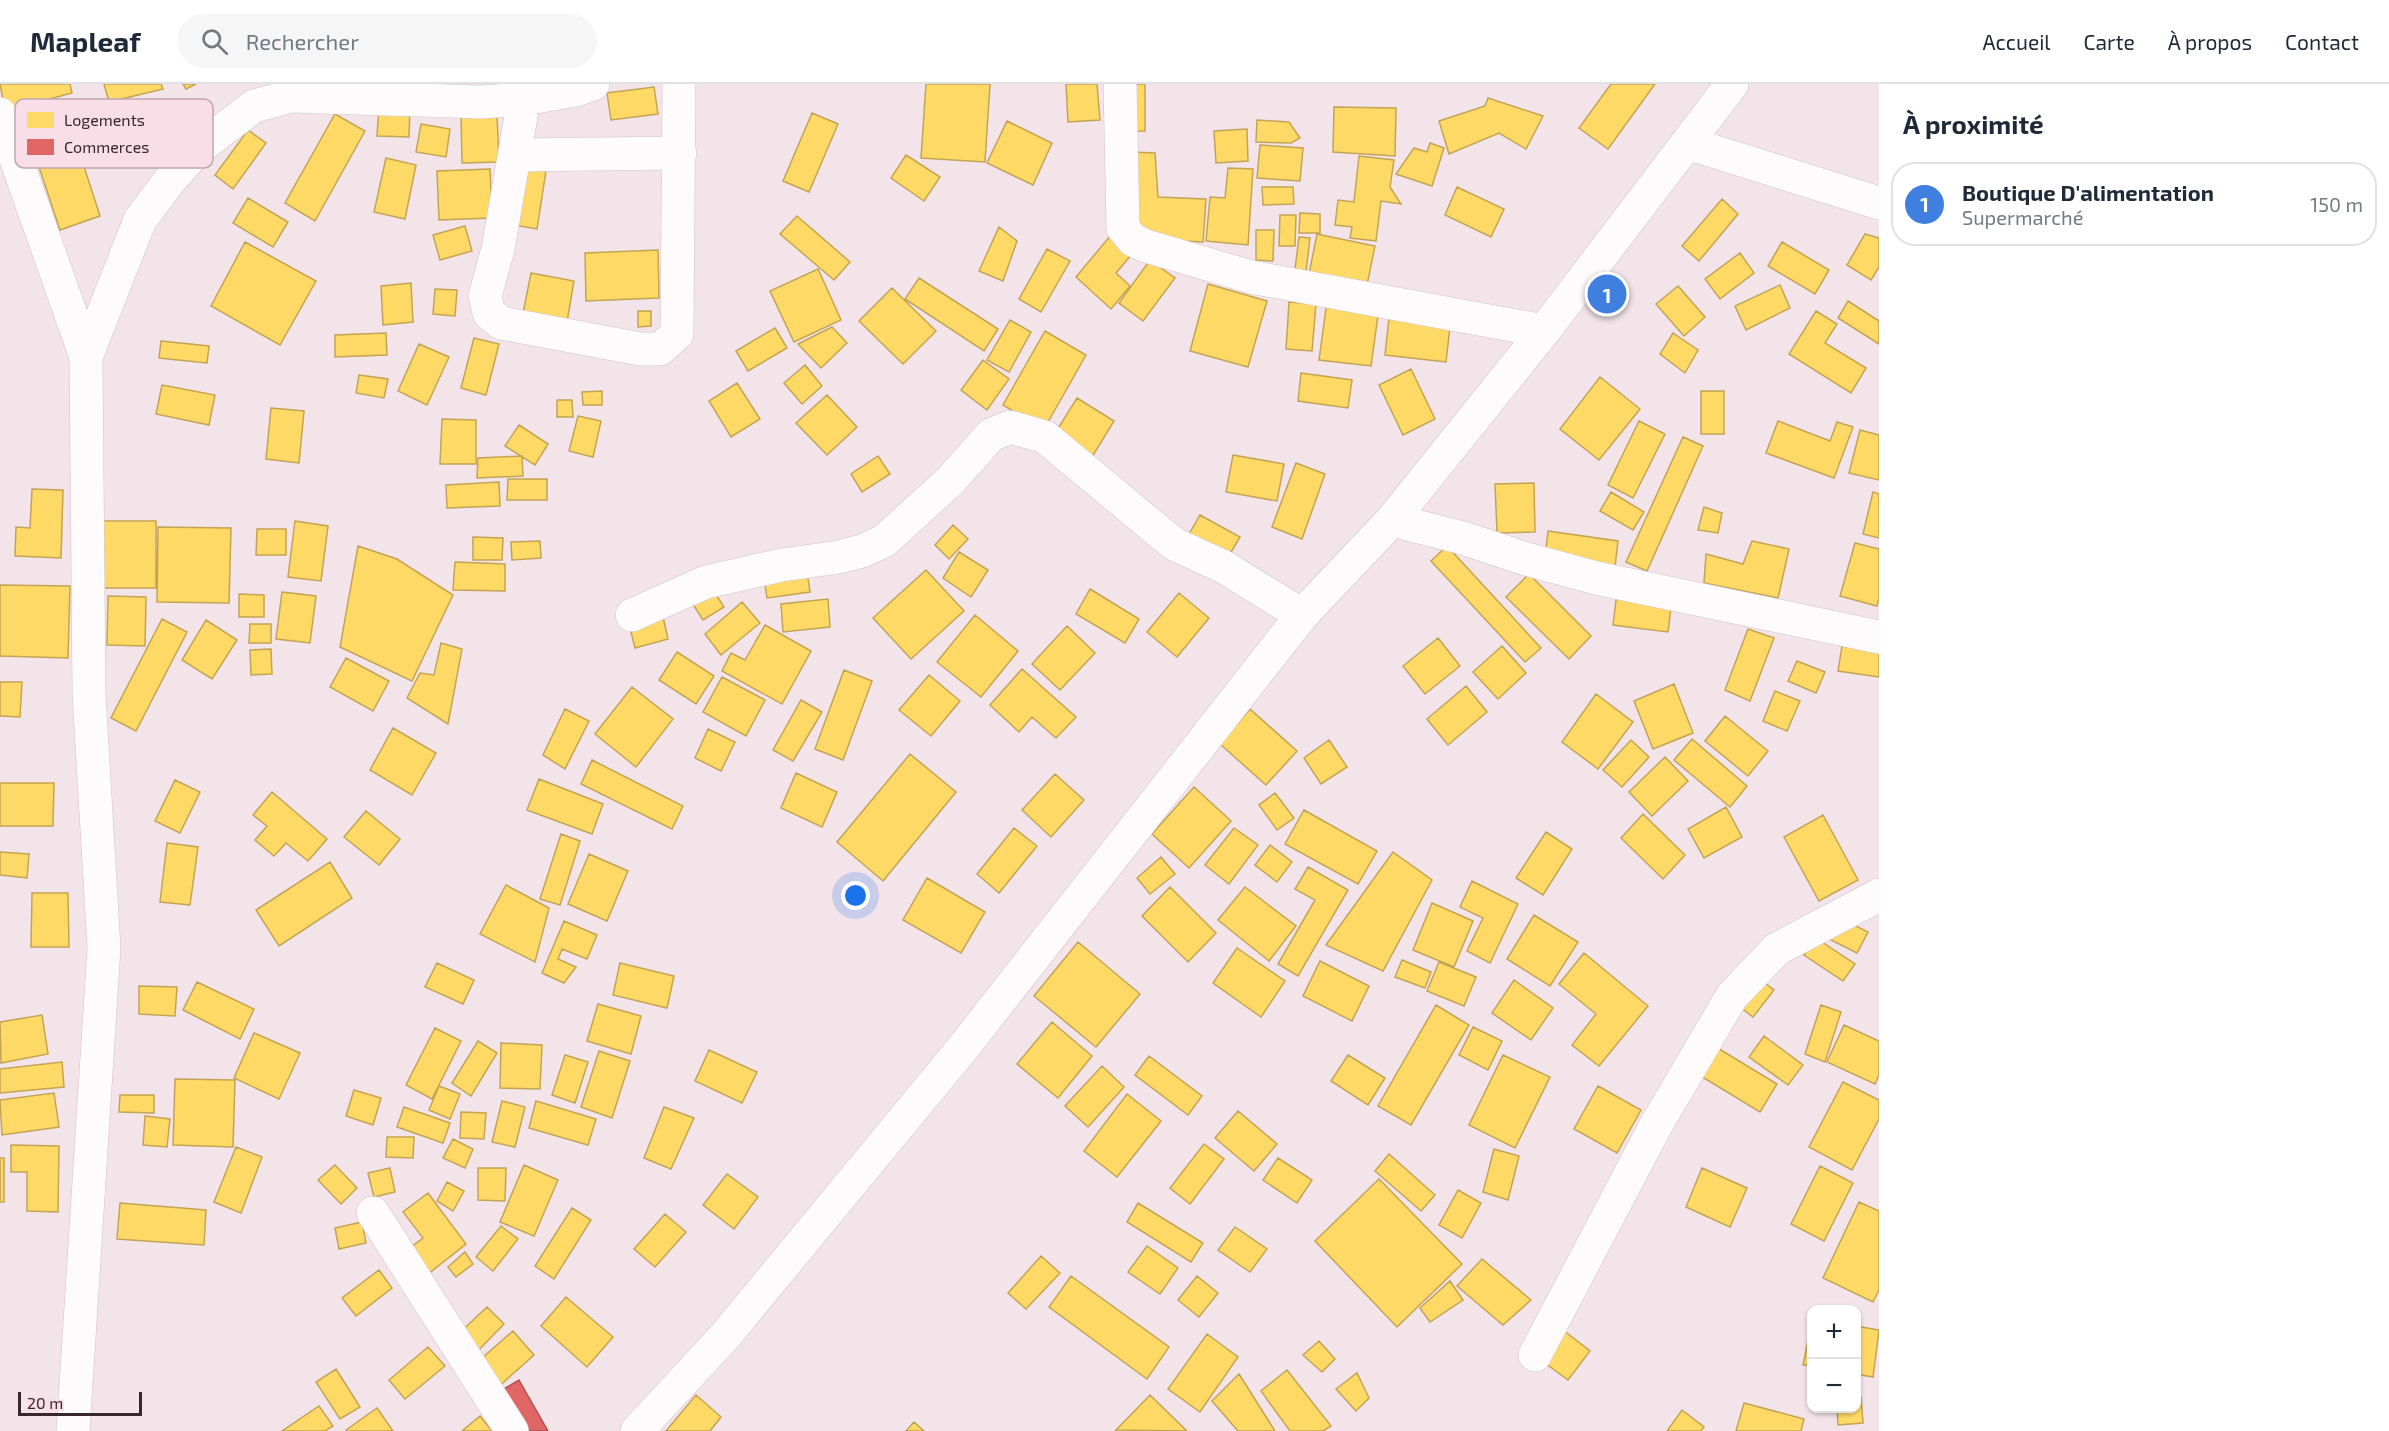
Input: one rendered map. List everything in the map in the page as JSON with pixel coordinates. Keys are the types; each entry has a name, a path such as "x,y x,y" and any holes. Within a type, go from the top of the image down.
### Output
{"street":[{"path":"213,137 254,106 291,96 481,102 524,99 576,90 593,84"},
{"path":"524,99 498,249 485,296 489,313 501,323 640,349 660,349 677,334 679,84"},
{"path":"1120,84 1123,228 1133,240 1161,251 1251,277 1544,331"},
{"path":"637,1431 725,1336 962,1048 1302,615 1392,520 1544,331 1732,84"},
{"path":"0,114 15,156"},
{"path":"1687,143 1879,203"},
{"path":"515,154 680,153"},
{"path":"19,168 86,357 90,696 104,948 73,1431"},
{"path":"86,357 140,220 181,168"},
{"path":"632,615 706,582 782,565 839,557 862,551 884,541 950,481 991,435 1010,427 1045,437 1174,544 1224,567 1302,615"},
{"path":"1392,520 1463,538 1523,558 1596,578 1879,637"},
{"path":"1535,1355 1655,1127 1732,996 1777,949 1879,895"},
{"path":"373,1213 512,1431"}],"building: Logements":[{"path":"0,84 70,84 72,93 50,99 15,99 15,108 5,111"},
{"path":"104,84 161,84 163,89 121,99 108,99"},
{"path":"183,84 196,84 186,89"},
{"path":"926,84 990,84 985,162 921,158"},
{"path":"1066,84 1097,84 1100,120 1068,122"},
{"path":"1117,84 1145,84 1145,131 1117,132"},
{"path":"1611,84 1655,84 1608,149 1579,128"},
{"path":"654,87 658,114 611,120 607,93"},
{"path":"1488,98 1543,116 1526,149 1499,133 1449,154 1439,121 1485,106"},
{"path":"379,106 410,107 409,137 377,136"},
{"path":"1334,107 1396,108 1395,156 1333,152"},
{"path":"812,113 838,124 809,192 783,181"},
{"path":"335,114 365,131 315,221 285,203"},
{"path":"497,115 499,162 462,163 461,116"},
{"path":"1257,120 1289,122 1300,138 1291,143 1256,142"},
{"path":"1007,121 1052,143 1033,185 987,163"},
{"path":"421,124 450,129 446,157 416,152"},
{"path":"1247,129 1248,161 1216,163 1214,131"},
{"path":"248,130 266,143 233,189 215,175"},
{"path":"1430,143 1444,148 1432,186 1396,174 1414,148 1427,152"},
{"path":"1260,145 1303,148 1300,181 1257,178"},
{"path":"1129,152 1155,153 1158,197 1206,199 1203,242 1124,238"},
{"path":"906,155 940,177 924,201 891,178"},
{"path":"1359,156 1394,160 1390,187 1401,204 1381,201 1376,241 1350,238 1352,227 1335,225 1338,200 1354,202"},
{"path":"386,158 416,165 405,219 374,212"},
{"path":"517,167 546,171 537,229 508,224"},
{"path":"39,168 84,168 100,216 60,230"},
{"path":"1228,168 1253,169 1248,245 1206,241 1210,197 1225,198"},
{"path":"490,169 492,218 439,220 437,171"},
{"path":"1262,187 1293,187 1294,204 1263,205"},
{"path":"1457,187 1504,209 1491,237 1445,215"},
{"path":"248,198 288,222 273,247 233,223"},
{"path":"1722,199 1738,214 1699,261 1682,246"},
{"path":"1300,213 1320,214 1320,233 1299,233"},
{"path":"1280,215 1296,215 1295,246 1279,246"},
{"path":"797,216 850,262 834,280 780,234"},
{"path":"465,226 472,251 440,260 433,235"},
{"path":"999,227 1017,241 1003,281 979,271"},
{"path":"1256,230 1274,230 1273,261 1256,260"},
{"path":"1317,234 1375,246 1367,285 1309,274"},
{"path":"1865,234 1879,238 1879,267 1871,280 1847,265"},
{"path":"1111,235 1132,254 1116,273 1130,286 1111,309 1076,277"},
{"path":"1299,237 1310,238 1306,271 1295,269"},
{"path":"245,242 316,281 280,345 211,306"},
{"path":"1782,242 1829,270 1815,294 1768,266"},
{"path":"1047,249 1070,261 1041,312 1019,299"},
{"path":"658,250 659,298 586,301 585,253"},
{"path":"1740,253 1754,273 1720,299 1705,279"},
{"path":"1150,260 1175,278 1143,321 1119,303"},
{"path":"818,269 841,320 794,342 770,291"},
{"path":"531,273 574,281 567,322 523,313"},
{"path":"919,278 998,329 984,351 905,299"},
{"path":"411,283 413,322 383,325 381,286"},
{"path":"1208,284 1267,301 1248,367 1190,351"},
{"path":"1780,285 1790,308 1746,330 1735,306"},
{"path":"1678,286 1705,317 1684,336 1656,304"},
{"path":"892,288 936,331 903,364 859,321"},
{"path":"435,289 457,290 455,316 433,314"},
{"path":"1327,301 1379,308 1371,366 1319,360"},
{"path":"1848,301 1879,321 1879,344 1838,318"},
{"path":"1289,302 1316,304 1312,351 1286,349"},
{"path":"1390,309 1451,317 1446,362 1385,355"},
{"path":"638,311 651,311 651,326 638,327"},
{"path":"1816,311 1837,324 1825,343 1866,368 1851,393 1789,354"},
{"path":"1010,320 1031,332 1009,372 987,360"},
{"path":"832,327 847,343 821,368 798,344"},
{"path":"775,328 787,348 748,371 736,351"},
{"path":"1045,331 1086,355 1044,429 1003,405"},
{"path":"386,333 387,355 335,357 335,335"},
{"path":"1673,333 1698,350 1685,373 1660,354"},
{"path":"474,338 499,344 486,395 461,388"},
{"path":"161,341 209,346 207,363 159,358"},
{"path":"419,344 449,357 427,405 398,391"},
{"path":"983,360 1009,379 987,410 961,390"},
{"path":"805,365 822,386 802,404 784,383"},
{"path":"1411,369 1435,419 1403,435 1379,385"},
{"path":"1301,373 1352,380 1348,408 1298,401"},
{"path":"359,375 388,379 384,398 356,393"},
{"path":"1600,377 1640,409 1599,460 1560,429"},
{"path":"737,383 760,419 731,437 709,401"},
{"path":"162,385 215,395 209,425 156,414"},
{"path":"602,391 602,405 583,405 582,392"},
{"path":"1701,391 1724,391 1724,434 1701,434"},
{"path":"827,395 857,427 827,455 796,423"},
{"path":"1077,398 1114,421 1092,457 1054,435"},
{"path":"557,400 572,400 573,417 557,417"},
{"path":"271,408 304,411 299,463 266,459"},
{"path":"578,416 601,421 593,457 569,451"},
{"path":"442,419 476,420 476,464 440,464"},
{"path":"1639,421 1665,434 1633,498 1608,485"},
{"path":"1778,421 1830,441 1837,422 1853,427 1834,478 1766,453"},
{"path":"519,425 548,444 535,465 505,446"},
{"path":"1860,430 1879,435 1879,480 1849,473"},
{"path":"1683,437 1703,446 1647,571 1626,562"},
{"path":"1233,455 1284,464 1277,501 1226,492"},
{"path":"522,456 523,476 477,478 478,458"},
{"path":"878,456 890,474 862,492 851,474"},
{"path":"1296,463 1325,474 1302,539 1272,527"},
{"path":"508,479 547,479 547,500 507,500"},
{"path":"499,482 500,506 447,508 446,485"},
{"path":"1534,483 1535,532 1497,533 1495,484"},
{"path":"32,489 63,490 61,558 15,556 16,527 30,528"},
{"path":"1611,492 1644,512 1633,530 1600,511"},
{"path":"1873,492 1879,494 1879,538 1863,534"},
{"path":"1704,507 1722,513 1718,533 1698,530"},
{"path":"1200,515 1240,537 1224,564 1185,541"},
{"path":"101,521 156,521 156,588 102,588"},
{"path":"295,521 328,526 321,581 288,577"},
{"path":"953,525 968,539 949,559 935,545"},
{"path":"158,527 231,528 229,603 157,602"},
{"path":"257,529 286,529 286,555 256,555"},
{"path":"1548,531 1618,541 1615,567 1545,557"},
{"path":"473,537 503,538 502,560 473,560"},
{"path":"540,541 541,558 512,560 511,542"},
{"path":"1752,541 1789,549 1778,598 1704,583 1706,554 1743,564"},
{"path":"1855,543 1879,549 1877,606 1840,596"},
{"path":"358,546 397,559 453,595 412,681 340,647"},
{"path":"1447,546 1541,648 1525,662 1431,561"},
{"path":"959,552 988,570 971,597 943,578"},
{"path":"455,562 505,564 505,591 453,590"},
{"path":"806,564 810,592 767,598 763,571"},
{"path":"926,570 964,611 911,659 873,618"},
{"path":"1529,574 1591,636 1569,659 1506,597"},
{"path":"708,582 724,607 703,620 687,595"},
{"path":"0,585 70,586 68,658 0,656"},
{"path":"1090,589 1139,619 1125,643 1076,614"},
{"path":"282,592 316,596 310,643 276,639"},
{"path":"1617,592 1672,599 1668,632 1613,625"},
{"path":"1179,593 1209,618 1177,657 1147,632"},
{"path":"239,594 264,595 264,617 239,617"},
{"path":"108,596 146,597 145,646 107,645"},
{"path":"828,599 830,627 783,632 781,604"},
{"path":"742,602 760,623 721,655 705,634"},
{"path":"662,612 668,639 635,648 628,620"},
{"path":"975,615 1018,651 981,697 937,662"},
{"path":"162,619 187,632 136,731 111,718"},
{"path":"206,620 237,640 212,679 182,660"},
{"path":"250,624 271,624 271,643 249,643"},
{"path":"765,625 811,651 782,704 722,671 731,653 745,660"},
{"path":"1067,626 1095,653 1060,690 1032,664"},
{"path":"1748,629 1774,638 1750,701 1725,690"},
{"path":"1438,638 1460,666 1425,694 1403,666"},
{"path":"441,643 462,649 448,724 407,698 420,673 434,675"},
{"path":"1502,646 1526,673 1498,699 1473,672"},
{"path":"1842,646 1879,652 1879,677 1838,671"},
{"path":"271,649 272,674 251,675 250,650"},
{"path":"677,652 714,676 696,704 659,680"},
{"path":"346,658 389,681 373,711 330,687"},
{"path":"1797,661 1825,672 1816,693 1788,681"},
{"path":"1022,669 1076,717 1056,738 1032,717 1019,732 990,705"},
{"path":"844,670 872,681 843,760 815,749"},
{"path":"929,675 960,701 931,736 899,710"},
{"path":"722,677 765,700 746,736 703,712"},
{"path":"0,682 22,682 20,717 0,716"},
{"path":"1674,684 1693,733 1653,749 1634,701"},
{"path":"1466,686 1487,712 1448,745 1427,719"},
{"path":"632,687 673,719 636,767 595,734"},
{"path":"1775,691 1800,701 1787,731 1763,721"},
{"path":"1596,694 1633,722 1598,769 1562,742"},
{"path":"801,700 822,712 793,761 773,750"},
{"path":"565,709 589,721 565,769 543,755"},
{"path":"1250,709 1297,751 1266,785 1220,744"},
{"path":"1725,716 1768,751 1748,776 1705,741"},
{"path":"393,728 436,753 412,795 370,770"},
{"path":"708,729 735,742 721,771 695,758"},
{"path":"1692,739 1747,786 1730,807 1674,760"},
{"path":"1329,740 1347,767 1321,784 1304,758"},
{"path":"1631,740 1649,757 1622,787 1603,770"},
{"path":"910,754 956,792 883,881 837,842"},
{"path":"1665,757 1688,781 1652,816 1629,792"},
{"path":"592,760 683,806 672,829 581,784"},
{"path":"796,773 837,792 822,827 781,808"},
{"path":"1055,774 1084,800 1051,837 1022,810"},
{"path":"539,779 603,804 592,834 527,810"},
{"path":"175,780 200,792 180,833 155,821"},
{"path":"0,783 54,783 53,826 0,826"},
{"path":"1194,787 1231,821 1189,868 1152,834"},
{"path":"272,792 327,839 308,861 286,843 274,856 255,840 267,826 253,815"},
{"path":"1275,793 1294,818 1277,830 1259,805"},
{"path":"1726,807 1742,837 1704,858 1688,829"},
{"path":"1304,810 1377,851 1358,884 1285,844"},
{"path":"366,811 400,839 379,865 344,837"},
{"path":"1643,814 1685,855 1663,879 1621,838"},
{"path":"1823,815 1858,880 1819,901 1784,837"},
{"path":"1014,828 1037,846 999,893 977,874"},
{"path":"1234,828 1258,845 1229,884 1205,865"},
{"path":"1546,832 1572,849 1543,895 1516,878"},
{"path":"561,834 580,841 560,905 540,899"},
{"path":"167,843 198,847 190,905 160,902"},
{"path":"1270,845 1292,862 1277,882 1255,865"},
{"path":"0,852 29,854 27,878 0,875"},
{"path":"1393,852 1432,880 1383,971 1326,945"},
{"path":"589,854 628,871 607,921 568,904"},
{"path":"1161,857 1175,874 1150,894 1137,878"},
{"path":"330,862 352,898 279,946 256,910"},
{"path":"1308,867 1348,890 1298,976 1278,964 1315,900 1295,889"},
{"path":"927,878 985,912 961,953 903,920"},
{"path":"1472,881 1518,904 1490,963 1467,951 1483,918 1460,907"},
{"path":"506,885 549,908 535,962 480,934"},
{"path":"1170,887 1216,933 1188,962 1142,916"},
{"path":"1245,887 1296,926 1269,961 1218,920"},
{"path":"32,893 68,893 69,947 31,947"},
{"path":"1432,903 1473,921 1454,967 1413,950"},
{"path":"1830,913 1868,932 1857,953 1819,934"},
{"path":"1534,915 1578,942 1550,986 1507,959"},
{"path":"564,921 597,935 587,959 562,949 558,959 576,967 564,983 542,973"},
{"path":"1816,938 1855,964 1843,981 1804,955"},
{"path":"1078,942 1140,994 1096,1047 1034,996"},
{"path":"1237,948 1285,981 1261,1017 1213,983"},
{"path":"1584,953 1648,1006 1599,1066 1572,1045 1596,1014 1559,984"},
{"path":"1402,960 1431,972 1425,988 1395,977"},
{"path":"1320,961 1369,986 1352,1021 1303,996"},
{"path":"1439,962 1476,977 1464,1006 1427,991"},
{"path":"437,963 474,980 463,1004 425,987"},
{"path":"620,963 674,976 667,1008 613,995"},
{"path":"1756,976 1774,990 1753,1017 1735,1003"},
{"path":"1514,980 1553,1008 1531,1040 1492,1013"},
{"path":"197,982 254,1009 240,1039 183,1010"},
{"path":"139,986 177,987 175,1016 139,1014"},
{"path":"598,1004 641,1016 631,1054 587,1041"},
{"path":"1436,1005 1469,1025 1411,1125 1378,1106"},
{"path":"1821,1005 1841,1012 1825,1062 1805,1054"},
{"path":"42,1015 48,1054 1,1063 0,1022"},
{"path":"1052,1022 1092,1056 1058,1098 1017,1064"},
{"path":"1844,1025 1879,1041 1879,1075 1875,1084 1827,1062"},
{"path":"1473,1027 1502,1041 1488,1070 1459,1055"},
{"path":"435,1028 461,1041 432,1099 406,1085"},
{"path":"254,1033 300,1053 279,1099 234,1078"},
{"path":"1764,1036 1803,1065 1788,1085 1749,1057"},
{"path":"478,1041 497,1053 471,1096 452,1083"},
{"path":"501,1043 542,1045 540,1089 500,1088"},
{"path":"1711,1044 1777,1084 1760,1112 1694,1072"},
{"path":"709,1050 757,1072 742,1103 695,1081"},
{"path":"599,1051 630,1061 612,1118 581,1107"},
{"path":"565,1055 588,1062 575,1103 552,1095"},
{"path":"1348,1055 1385,1078 1368,1105 1331,1081"},
{"path":"1503,1055 1550,1077 1515,1148 1469,1125"},
{"path":"1149,1056 1202,1096 1188,1115 1135,1075"},
{"path":"62,1062 64,1087 0,1093 0,1069"},
{"path":"1102,1066 1124,1087 1088,1127 1065,1106"},
{"path":"175,1079 235,1080 233,1147 173,1145"},
{"path":"1843,1082 1879,1100 1879,1119 1852,1170 1809,1147"},
{"path":"439,1086 460,1094 450,1119 429,1110"},
{"path":"1598,1086 1641,1110 1617,1153 1574,1129"},
{"path":"354,1090 381,1098 373,1125 346,1116"},
{"path":"54,1093 59,1127 2,1135 0,1100"},
{"path":"1127,1094 1161,1121 1117,1177 1084,1151"},
{"path":"120,1095 154,1095 154,1113 119,1112"},
{"path":"502,1101 525,1107 515,1147 492,1142"},
{"path":"536,1101 596,1119 588,1145 529,1128"},
{"path":"404,1107 450,1123 443,1143 397,1127"},
{"path":"664,1107 694,1118 671,1169 644,1158"},
{"path":"1238,1111 1277,1144 1254,1171 1215,1138"},
{"path":"461,1112 486,1113 484,1139 460,1138"},
{"path":"145,1116 170,1119 167,1147 143,1145"},
{"path":"387,1137 414,1137 413,1158 386,1157"},
{"path":"453,1139 473,1149 465,1168 443,1158"},
{"path":"1204,1144 1224,1159 1190,1204 1170,1188"},
{"path":"11,1145 59,1146 58,1212 27,1211 27,1172 11,1172"},
{"path":"236,1147 262,1157 241,1213 214,1202"},
{"path":"1494,1149 1519,1156 1508,1200 1483,1192"},
{"path":"1389,1154 1435,1195 1421,1211 1375,1171"},
{"path":"0,1158 4,1158 4,1202 0,1202"},
{"path":"1278,1158 1312,1180 1297,1203 1263,1180"},
{"path":"335,1165 357,1188 341,1204 318,1180"},
{"path":"524,1165 558,1180 534,1236 500,1222"},
{"path":"1820,1166 1853,1183 1824,1241 1791,1224"},
{"path":"390,1168 395,1192 374,1197 368,1173"},
{"path":"478,1168 506,1168 505,1201 478,1200"},
{"path":"1702,1168 1747,1188 1730,1227 1686,1207"},
{"path":"727,1174 758,1197 734,1229 703,1205"},
{"path":"1379,1179 1462,1264 1397,1327 1315,1241"},
{"path":"447,1182 464,1191 453,1211 437,1201"},
{"path":"1458,1190 1481,1203 1462,1238 1439,1225"},
{"path":"428,1193 466,1244 423,1278 403,1253 423,1238 403,1212"},
{"path":"1859,1202 1879,1211 1879,1290 1873,1302 1823,1278"},
{"path":"120,1203 206,1210 204,1245 117,1239"},
{"path":"1138,1203 1203,1243 1191,1262 1127,1222"},
{"path":"572,1208 591,1220 554,1279 535,1266"},
{"path":"665,1214 686,1232 655,1267 634,1249"},
{"path":"362,1222 366,1243 339,1249 335,1228"},
{"path":"501,1226 518,1239 493,1271 476,1257"},
{"path":"1235,1227 1267,1249 1250,1272 1218,1250"},
{"path":"1147,1246 1178,1268 1160,1294 1128,1272"},
{"path":"465,1252 473,1264 456,1277 448,1267"},
{"path":"1041,1256 1060,1273 1026,1309 1008,1293"},
{"path":"1482,1259 1531,1300 1503,1325 1457,1286"},
{"path":"379,1270 392,1288 356,1316 342,1298"},
{"path":"1071,1276 1169,1347 1147,1379 1049,1307"},
{"path":"1197,1276 1218,1293 1199,1317 1178,1300"},
{"path":"1450,1281 1463,1300 1430,1322 1420,1308"},
{"path":"566,1297 613,1337 587,1367 541,1326"},
{"path":"487,1307 504,1324 472,1357 454,1338"},
{"path":"1861,1327 1879,1330 1873,1377 1861,1375"},
{"path":"1563,1330 1590,1351 1568,1380 1541,1360"},
{"path":"513,1331 534,1355 495,1390 474,1365"},
{"path":"1207,1334 1238,1357 1200,1412 1168,1389"},
{"path":"1319,1341 1335,1359 1322,1372 1303,1355"},
{"path":"1807,1345 1807,1365 1803,1365"},
{"path":"428,1347 445,1366 405,1399 389,1380"},
{"path":"336,1369 360,1407 340,1419 316,1382"},
{"path":"1287,1370 1331,1426 1323,1431 1290,1431 1261,1391"},
{"path":"1357,1373 1369,1398 1356,1411 1336,1389"},
{"path":"1239,1374 1275,1431 1238,1431 1212,1401"},
{"path":"696,1395 721,1417 710,1431 666,1431"},
{"path":"1150,1395 1187,1431 1116,1430"},
{"path":"1861,1397 1863,1423 1838,1425 1837,1413 1861,1413"},
{"path":"1744,1403 1804,1419 1801,1431 1736,1431"},
{"path":"319,1406 333,1426 325,1431 282,1431"},
{"path":"377,1408 393,1431 346,1430"},
{"path":"1682,1410 1704,1427 1701,1431 1667,1431"},
{"path":"480,1416 492,1431 462,1431"},
{"path":"914,1422 924,1431 906,1431"}],"building: Commerces":[{"path":"519,1380 548,1431 519,1431 497,1393"}],"place":[{"name":"Boutique D'alimentation","path":"1607,294"}]}
